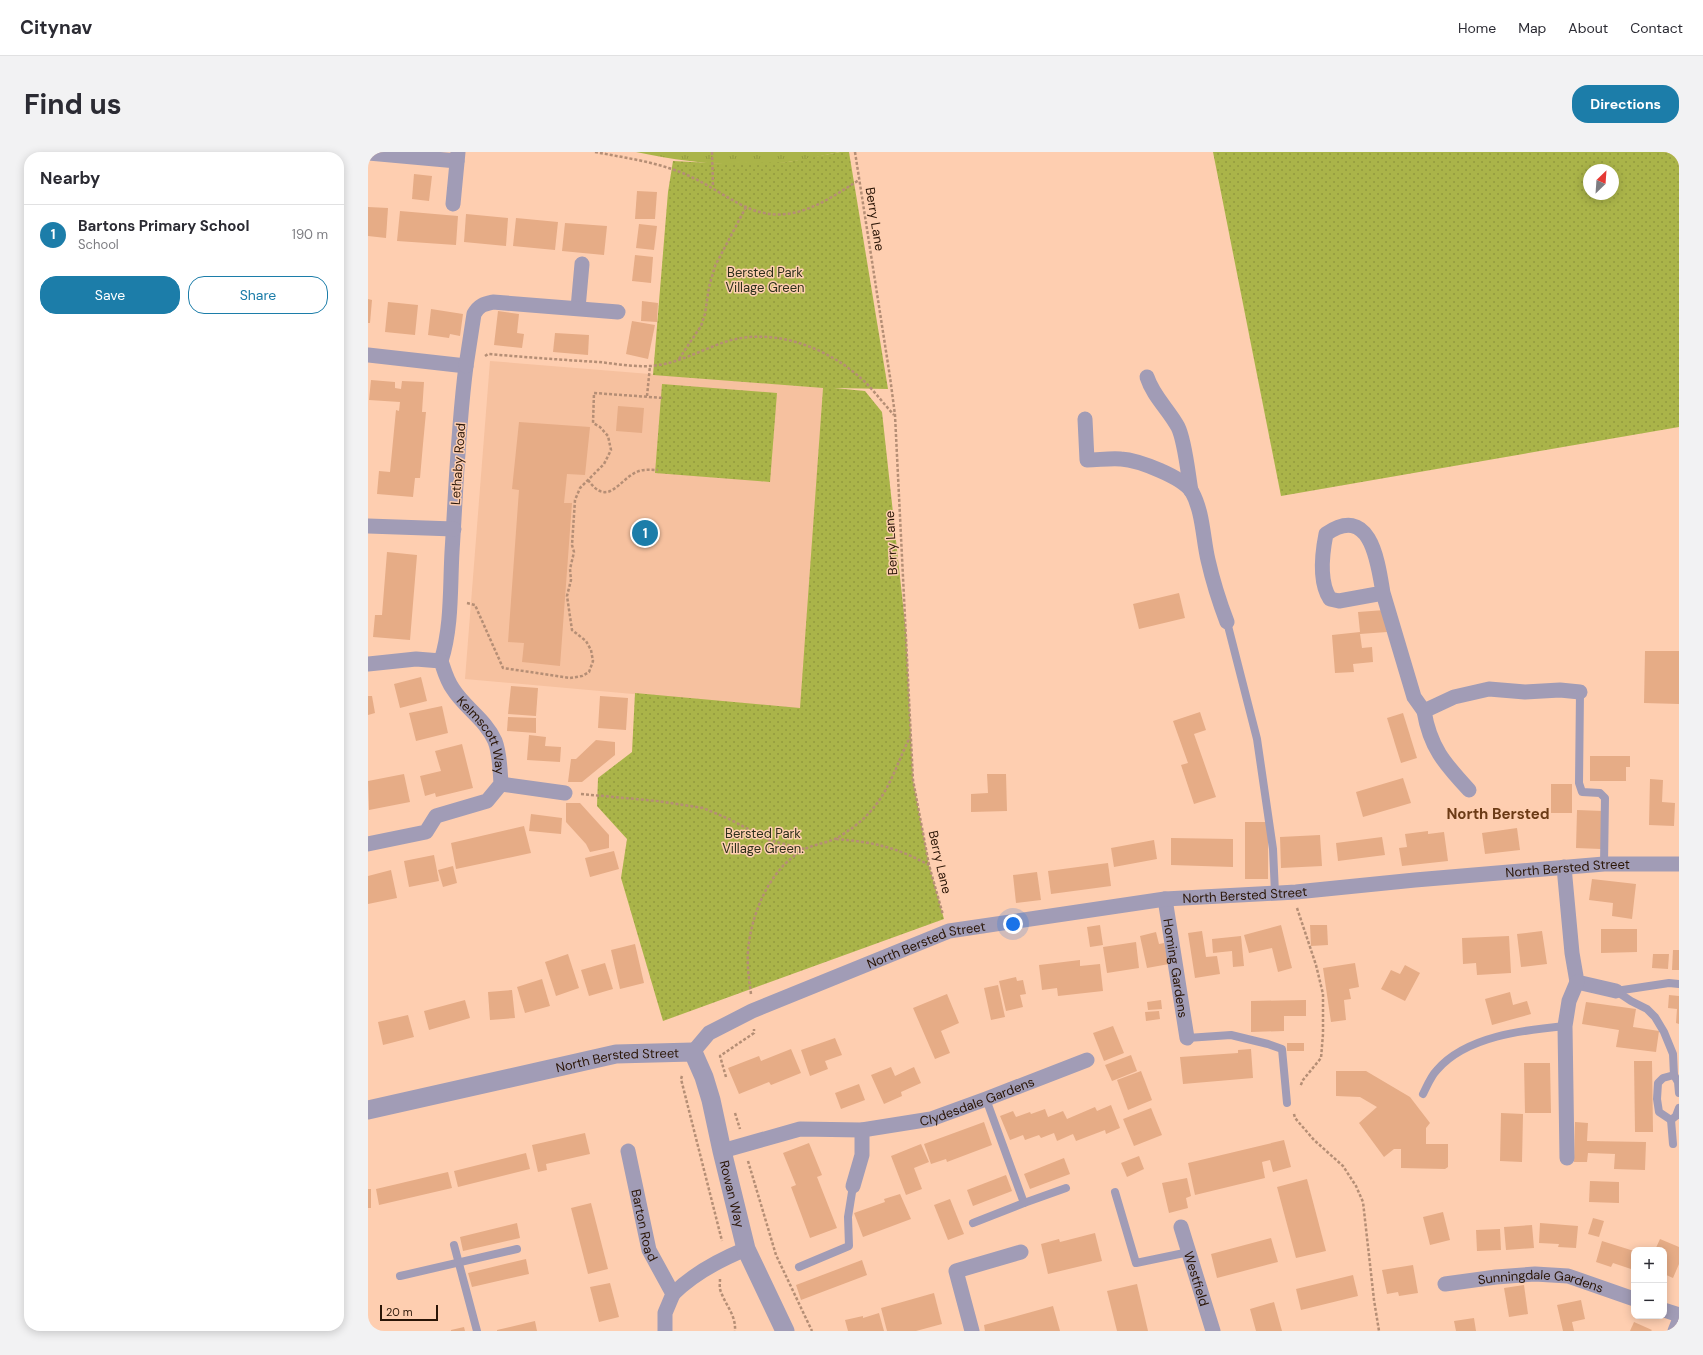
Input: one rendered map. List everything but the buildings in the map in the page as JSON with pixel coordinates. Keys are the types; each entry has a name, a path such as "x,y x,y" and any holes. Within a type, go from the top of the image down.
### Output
{"street":[{"path":"368,153 457,157 453,204"},
{"path":"578,308 582,264"},
{"name":"Lethaby Road","path":"441,661 445,648 450,599 466,366 474,314 477,308 493,302 618,312"},
{"path":"368,355 466,366"},
{"path":"1147,377 1151,388 1179,428 1191,491 1198,506 1214,586 1227,622"},
{"path":"1085,419 1087,460 1122,459 1140,464 1162,471 1180,481 1191,491"},
{"path":"1383,593 1339,601 1330,600 1324,590 1323,549 1326,534 1335,527 1351,525 1361,529 1371,542 1378,560 1383,593 1414,698 1424,711 1427,727 1436,751 1469,790"},
{"path":"368,526 454,529"},
{"path":"368,664 416,659 441,661"},
{"name":"Kelmscott Way","path":"368,844 426,832 436,816 487,801 501,784 500,761 496,743 489,728 470,710 452,688 441,661"},
{"path":"1424,711 1454,697 1489,689 1525,692 1560,690 1580,692"},
{"path":"501,784 566,793"},
{"name":"North Bersted Street","path":"368,1110 616,1054 693,1052 709,1032 752,1011 949,931 1165,899 1275,894 1414,880 1604,864 1679,864"},
{"path":"1564,867 1572,953 1577,982 1569,1001 1566,1026 1566,1158"},
{"name":"Homing Gardens","path":"1165,899 1187,1038"},
{"path":"1577,982 1616,991"},
{"name":"Rowan Way","path":"693,1052 704,1077 711,1100 746,1249 785,1331"},
{"name":"Clydesdale Gardens","path":"722,1151 800,1129 862,1130 931,1119 986,1100 1087,1060"},
{"path":"853,1186 862,1156 862,1130"},
{"name":"Barton Road","path":"628,1151 649,1250 673,1294"},
{"name":"Westfield","path":"1181,1227 1213,1331"},
{"path":"665,1331 666,1313 673,1294 686,1280 719,1261 746,1249"},
{"path":"972,1331 956,1271 1021,1252"},
{"name":"Sunningdale Gardens","path":"1446,1284 1519,1275 1535,1274 1568,1276 1631,1298"},
{"path":"1667,1311 1679,1315"},
{"path":"1676,1331 1679,1321"}],"lane":[{"path":"1227,622 1257,739 1273,849 1275,894"},
{"path":"1580,692 1579,783 1582,792 1600,793 1605,798 1604,864"},
{"path":"1616,991 1669,983 1679,984"},
{"path":"1616,991 1647,1009 1655,1017 1664,1032 1673,1054 1674,1074 1678,1082 1679,1094"},
{"path":"1423,1094 1435,1071 1444,1062 1458,1053 1490,1038 1522,1030 1566,1026"},
{"path":"1187,1038 1231,1035 1282,1049 1286,1103"},
{"path":"1673,1144 1670,1120 1659,1112 1657,1090 1658,1082 1663,1078 1674,1074"},
{"path":"986,1100 1024,1203"},
{"path":"1670,1120 1676,1116 1679,1108"},
{"path":"800,1267 849,1246 848,1217 853,1186"},
{"path":"973,1223 1066,1188"},
{"path":"1115,1192 1136,1263 1188,1252"},
{"path":"454,1244 477,1331"},
{"path":"400,1276 517,1250"}],"path":[{"path":"595,152 671,168 699,180 746,207 776,215 797,213 833,197 859,180"},
{"path":"712,152 713,188"},
{"name":"Berry Lane","path":"855,152 895,416 913,780 929,865 949,931"},
{"path":"679,360 701,326 715,266 746,207"},
{"path":"488,354 650,366 679,360 727,341 747,338 774,337 787,339 814,349 846,366 864,381 895,416"},
{"path":"647,396 650,366"},
{"path":"450,599 475,605 503,668 570,678 582,676 589,672 593,661 591,650 586,641 572,630 567,596 571,580 570,569 574,552 572,545 575,500 580,488 604,464 611,450 608,436 600,427 593,423 594,393 664,398"},
{"path":"588,480 594,488 604,493 615,490 631,475 638,471 644,469 658,470"},
{"path":"726,1078 720,1056 754,1034 748,971 748,951 754,922 763,896 776,874 804,850 836,838 867,815 881,798 894,775 910,737"},
{"path":"566,793 658,801 703,808 729,819 769,840 804,850"},
{"path":"836,838 886,846 911,855 929,865"},
{"path":"1296,892 1296,905 1316,966 1322,994 1323,1034 1321,1058 1303,1080 1298,1092"},
{"path":"734,1108 776,1255 812,1331"},
{"path":"1294,1112 1295,1118 1314,1140 1343,1166 1363,1202 1379,1331"},
{"path":"719,1261 720,1291 729,1306 736,1323 735,1331"}],"shaded area":[{"path":"490,361 823,388 801,709 465,679"}],"green space":[{"path":"636,152 840,152 795,161 770,164 732,165 673,159"},
{"name":"Bersted Park Village Green.","path":"840,152 849,152 888,389 834,388 865,391 882,412 906,632 913,780 929,865 944,919 663,1021 621,878 627,839 597,806 598,778 632,752 635,693 800,708 823,388 653,375 668,192 673,161 731,164 788,162"},
{"path":"1213,152 1679,152 1679,427 1281,496"},
{"path":"662,384 777,393 770,482 655,473"}],"place":[{"name":"Bartons Primary School","path":"645,533"}],"district":[{"name":"North Bersted","path":"1498,814"}],"park label":[{"name":"Bersted Park Village Green","path":"765,280"}]}
